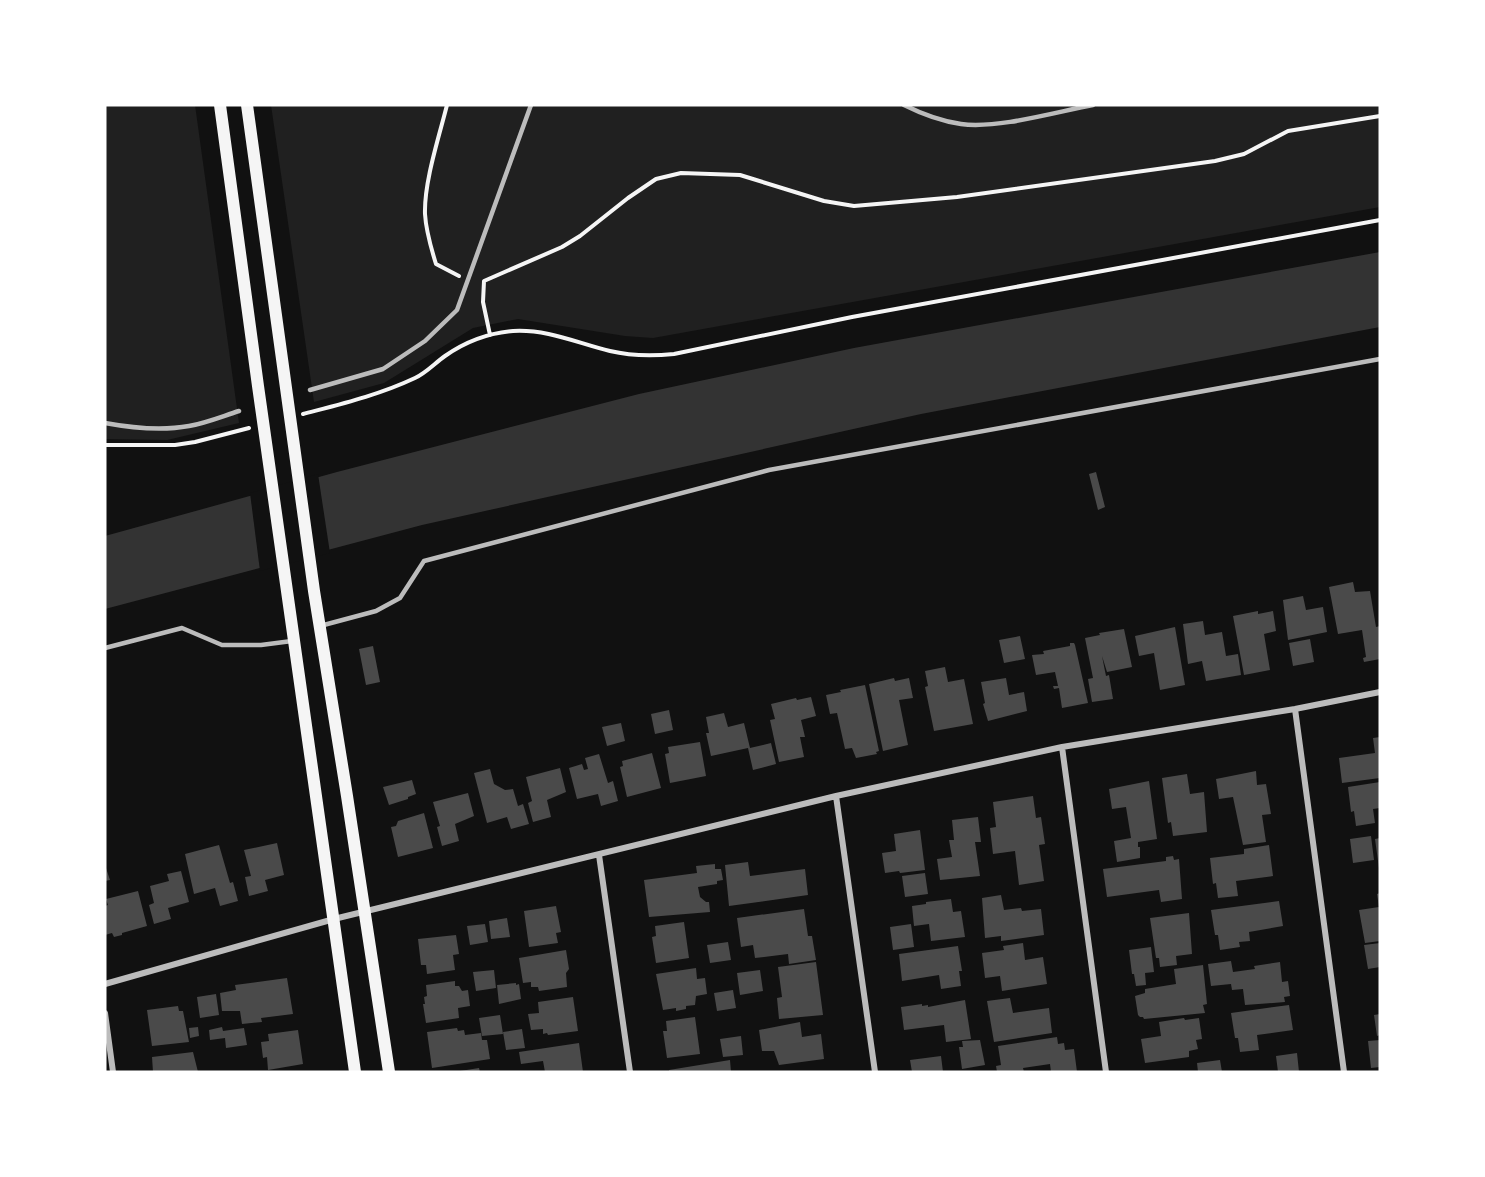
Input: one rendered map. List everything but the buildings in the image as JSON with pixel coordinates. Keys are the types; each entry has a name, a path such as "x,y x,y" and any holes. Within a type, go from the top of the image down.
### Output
{"main road":[{"path":"220,105 355,1072"},
{"path":"246,105 319,627 389,1072"}],"street":[{"path":"105,984 334,919 836,796 1062,747 1295,709 1380,692"},
{"path":"1295,709 1344,1072"},
{"path":"1062,747 1106,1072"},
{"path":"836,796 875,1072"},
{"path":"599,855 630,1072"},
{"path":"105,1013 113,1072"}],"lane":[{"path":"310,390 383,369 425,341 457,310 531,105"},
{"path":"904,105 926,116 953,123 991,125 1093,105"},
{"path":"319,627 376,611 400,598 424,561 769,470 1380,359"},
{"path":"105,423 128,428 163,429 190,426 239,411"},
{"path":"105,648 182,628 222,645 261,645 295,641"}],"path":[{"path":"447,105 427,192 425,214 436,264 457,276"},
{"path":"490,335 483,302 484,281 562,247 656,179 681,173 708,172 741,175 824,201 854,206 957,197 1215,161 1244,154 1288,131 1380,116"},
{"path":"295,416 394,387 419,376 462,345 490,335 515,331 542,332 626,354 674,354 864,315 1380,220"},
{"path":"105,446 175,445 251,428"}],"shaded area":[{"path":"105,105 195,105 239,423 167,440 105,439"},
{"path":"271,105 1380,105 1380,207 653,338 625,336 518,319 473,328 384,383 314,402"},
{"path":"1380,252 1380,327 921,414 422,525 105,609 105,536 337,472 639,394 854,348"}],"pier":[{"path":"318,474 330,553 260,571 250,493"}]}
